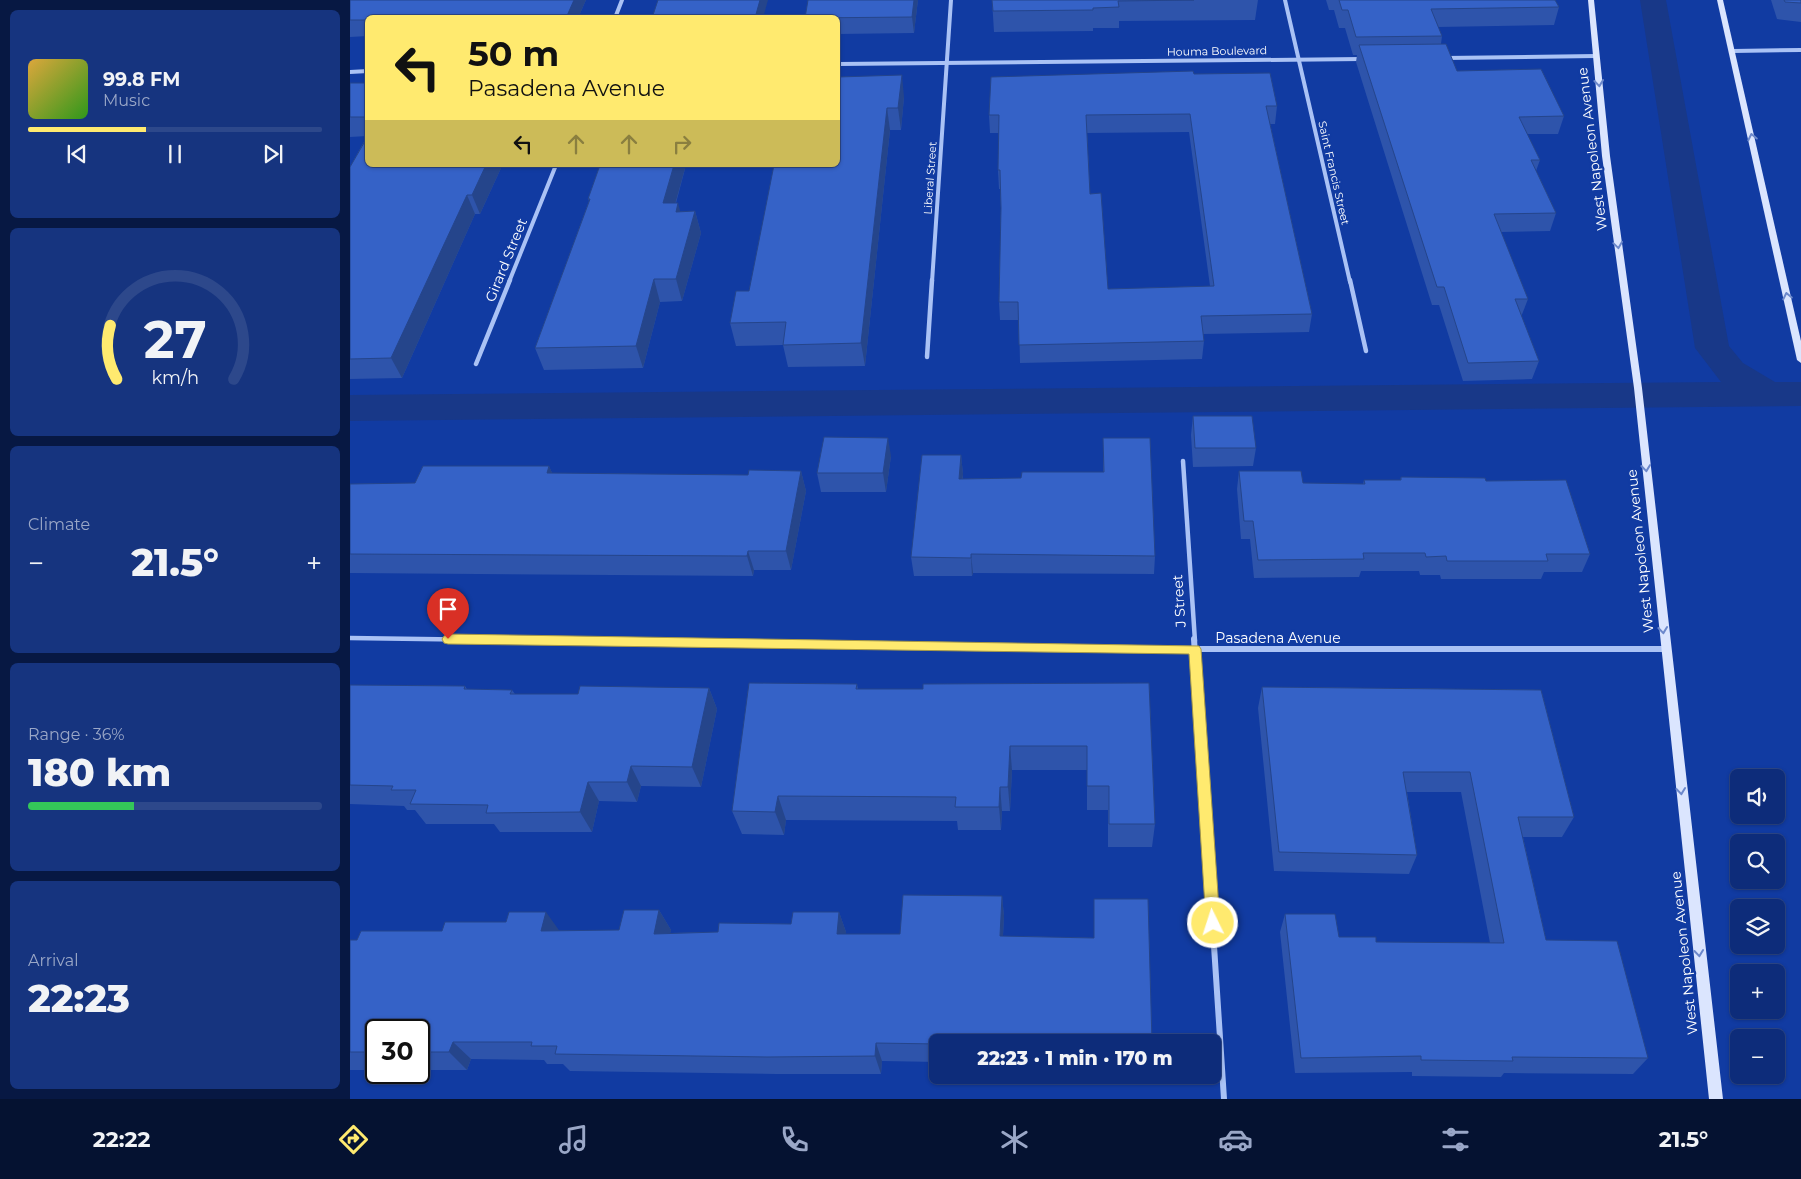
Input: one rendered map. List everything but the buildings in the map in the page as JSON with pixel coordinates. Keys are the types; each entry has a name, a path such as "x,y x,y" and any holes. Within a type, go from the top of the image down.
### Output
{"main road":[{"name":"West Napoleon Avenue","path":"1591,0 1606,156 1638,388 1640,420 1716,1099"},
{"path":"1720,0 1801,360"}],"street":[{"path":"616,15 622,0"},
{"name":"Liberal Street","path":"927,357 951,0"},
{"name":"Saint Francis Street","path":"1285,0 1366,351"},
{"path":"1733,51 1801,50"},
{"path":"1444,58 1596,56"},
{"name":"Houma Boulevard","path":"840,64 1367,58"},
{"path":"350,72 365,71"},
{"name":"Girard Street","path":"476,364 555,167"},
{"name":"J Street","path":"1183,461 1224,1099"},
{"name":"Pasadena Avenue","path":"350,638 1195,649 1666,649"}],"waterway":[{"path":"1653,0 1712,348 1730,372 1768,394"},
{"path":"350,408 1801,394"}],"route":[{"path":"448,639 1195,649 1213,923"}]}
